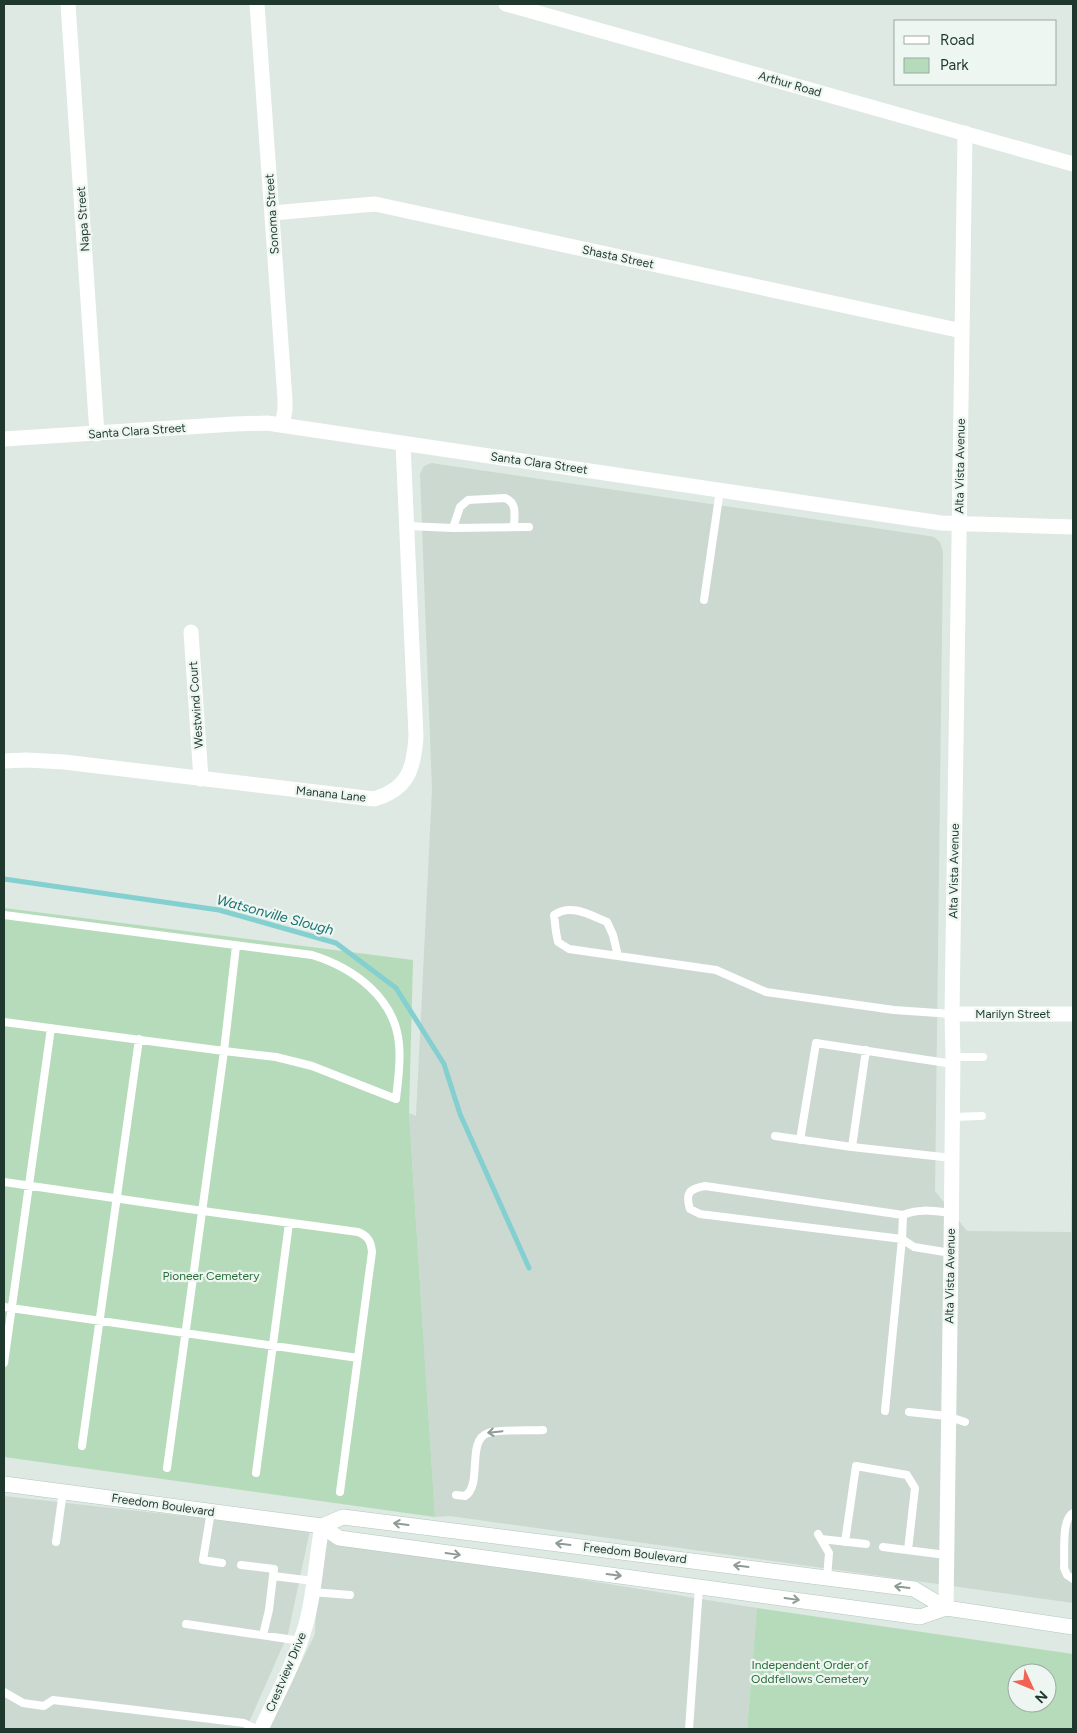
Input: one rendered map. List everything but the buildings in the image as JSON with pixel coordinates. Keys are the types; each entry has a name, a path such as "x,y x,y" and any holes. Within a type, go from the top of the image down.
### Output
{"street":[{"name":"Napa Street","path":"68,4 97,434"},
{"name":"Sonoma Street","path":"257,4 285,410 282,425"},
{"name":"Arthur Road","path":"506,4 1073,164"},
{"name":"Alta Vista Avenue","path":"946,1608 952,1014 965,133"},
{"name":"Shasta Street","path":"272,213 374,204 962,331"},
{"name":"Santa Clara Street","path":"4,439 252,423 282,425 960,525 1073,527"},
{"name":"Manana Lane","path":"4,761 64,762 374,799 387,795 399,787 408,775 413,762 416,736 403,444"},
{"name":"Westwind Court","path":"191,632 201,779"},
{"name":"Marilyn Street","path":"952,1014 1073,1014"},
{"name":"Freedom Boulevard","path":"4,1484 322,1526 339,1538 920,1617 946,1608"},
{"name":"Freedom Boulevard","path":"322,1526 343,1517 914,1589 946,1608 1073,1626"},
{"name":"Crestview Drive","path":"261,1729 301,1641 313,1587 322,1526"}],"lane":[{"path":"704,600 720,490"},
{"path":"454,528 460,507 468,500 505,498 514,505 514,527"},
{"path":"407,526 454,528 530,527"},
{"path":"618,956 613,935 607,922 573,909 561,910 554,915 558,942 569,949 618,956 716,970 766,992 894,1010 952,1014"},
{"path":"4,915 320,958 342,968 368,985 387,1008 397,1030 400,1065 396,1099 297,1061 276,1056 4,1022"},
{"path":"167,1468 203,1211 236,946"},
{"path":"4,1363 8,1308 29,1186 51,1028"},
{"path":"82,1446 139,1039"},
{"path":"800,1140 816,1042 953,1060 983,1057"},
{"path":"852,1147 866,1050"},
{"path":"952,1117 982,1116"},
{"path":"775,1136 952,1158"},
{"path":"4,1182 365,1234 369,1239 372,1252 340,1492"},
{"path":"951,1213 914,1210 903,1215 704,1186 694,1188 688,1194 687,1201 690,1209 700,1214 902,1239 914,1247 951,1253"},
{"path":"885,1411 903,1215"},
{"path":"256,1473 289,1223"},
{"path":"8,1308 358,1358"},
{"path":"909,1412 948,1416 965,1422"},
{"path":"456,1495 465,1496 470,1491 478,1443 482,1436 491,1432 543,1430"},
{"path":"845,1542 856,1466 907,1475 915,1488 908,1550"},
{"path":"56,1542 63,1492"},
{"path":"211,1511 203,1560 222,1563"},
{"path":"1073,1513 1066,1522 1064,1568 1067,1575 1073,1579"},
{"path":"827,1578 829,1553 820,1536 845,1542 866,1544"},
{"path":"883,1547 946,1554"},
{"path":"241,1565 274,1569 269,1610 263,1636"},
{"path":"273,1576 350,1595"},
{"path":"689,1729 699,1587"},
{"path":"186,1624 301,1641"},
{"path":"4,1692 22,1703 44,1706 53,1700 92,1704 244,1723 256,1729"}],"shaded area":[{"path":"431,463 929,536 934,537 940,542 943,552 935,1191 967,1231 1071,1232 1073,1060 1073,1603 450,1516 435,1517 409,1113 416,1116 432,790 420,474 424,466"},
{"path":"4,1496 310,1530 288,1634 246,1729 4,1729"},
{"path":"319,1537 757,1608 747,1729 269,1729 315,1634"}],"green space":[{"name":"Pioneer Cemetery","path":"4,908 413,960 409,1113 435,1517 4,1457"},
{"name":"Independent Order of Oddfellows Cemetery","path":"757,1608 1073,1654 1073,1729 747,1729"}],"waterway":[{"name":"Watsonville Slough","path":"4,879 219,910 336,943 396,988 444,1064 460,1114 529,1268"}]}
